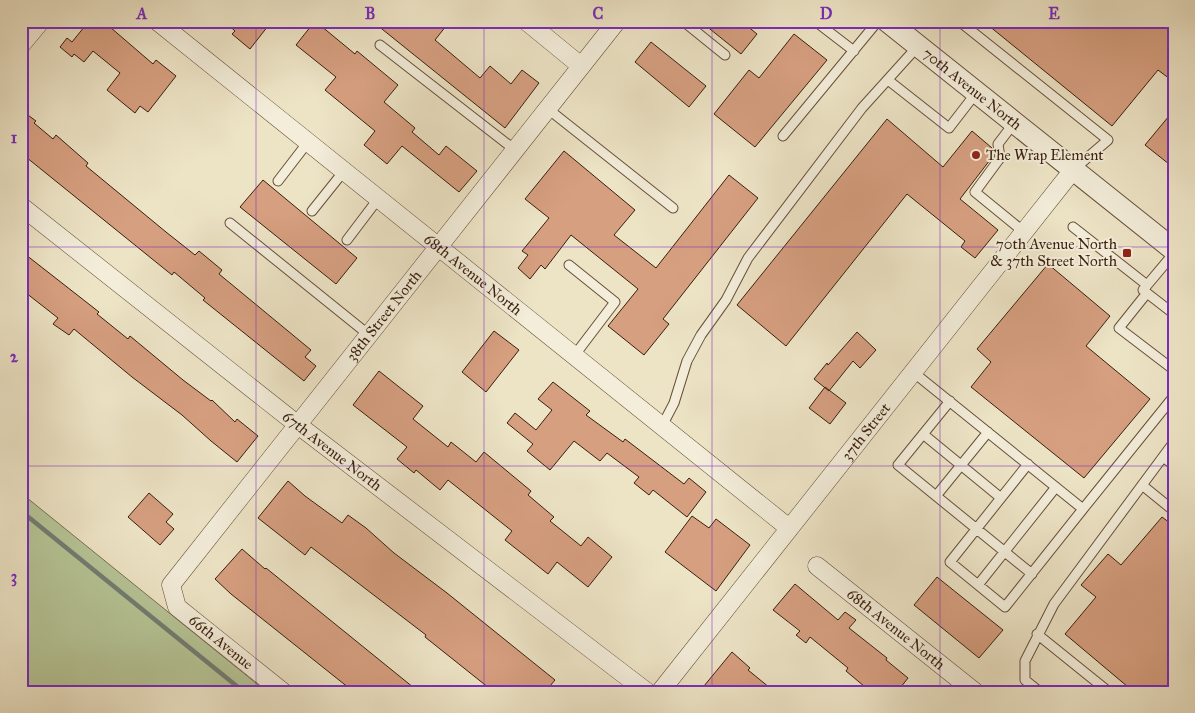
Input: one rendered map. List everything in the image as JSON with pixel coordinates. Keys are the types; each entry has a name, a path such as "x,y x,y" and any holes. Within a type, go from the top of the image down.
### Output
{"street":[{"path":"21,45 41,21"},
{"name":"68th Avenue North","path":"157,21 789,528"},
{"path":"526,21 582,66"},
{"name":"38th Street North","path":"171,585 617,21"},
{"name":"70th Avenue North","path":"887,21 1174,252"},
{"name":"37th Street","path":"660,692 1073,170"},
{"name":"67th Avenue North","path":"21,206 298,425 647,692"},
{"name":"68th Avenue North","path":"817,566 975,692"},
{"name":"66th Avenue","path":"171,585 177,607 283,692"}],"lane":[{"path":"683,21 725,55"},
{"path":"815,21 854,51"},
{"path":"783,136 878,21"},
{"path":"959,21 1108,140 1073,170"},
{"path":"380,45 515,150"},
{"path":"662,426 674,404 687,361 701,335 726,300 748,258 862,108 918,46"},
{"path":"888,80 949,128 976,93"},
{"path":"548,109 672,208"},
{"path":"1014,123 998,144 1000,158 975,192 1024,232"},
{"path":"278,181 308,142"},
{"path":"312,211 344,171"},
{"path":"347,240 378,199"},
{"path":"230,223 369,335"},
{"path":"1073,226 1174,314"},
{"path":"1174,252 1119,328 1174,370"},
{"path":"569,265 615,302 574,356"},
{"path":"913,372 1083,509"},
{"path":"1028,464 950,562 1005,607 1174,396"},
{"path":"950,401 898,465 1032,574"},
{"path":"936,496 988,432"},
{"path":"923,434 1001,498"},
{"path":"1040,692 1025,680 1025,661 1037,634 1054,604 1174,442"},
{"path":"1163,456 1174,465"},
{"path":"1142,485 1174,511"},
{"path":"978,585 1056,487"},
{"path":"1037,634 1108,692"}],"green space":[{"path":"21,493 267,692 21,692"}],"building":[{"path":"89,21 103,21 153,64 156,60 176,76 148,112 140,106 135,113 107,90 120,73 93,51 84,62 74,54 72,57 60,47 67,38 72,42"},
{"path":"224,21 263,21 268,26 250,49 232,34 235,31"},
{"path":"315,21 355,54 357,51 398,85 384,102 415,128 412,132 439,155 446,146 477,171 459,192 402,146 387,164 364,145 375,131 325,90 336,77 296,45"},
{"path":"372,21 450,21 435,40 480,78 490,66 511,84 522,70 539,83 505,128"},
{"path":"700,21 741,21 757,34 741,54"},
{"path":"983,21 1174,21 1174,82 1158,70 1112,126"},
{"path":"794,34 827,60 755,147 714,114 749,70 759,78"},
{"path":"651,42 706,86 689,107 635,62"},
{"path":"21,110 36,121 34,123 53,139 56,135 88,163 86,166 166,232 195,255 199,251 222,270 219,274 311,350 305,357 316,366 304,381 203,300 205,298 174,272 172,275 21,153"},
{"path":"1174,110 1174,168 1145,145"},
{"path":"887,119 943,167 972,131 992,148 993,156 960,199 998,230 975,258 961,247 965,241 907,194 786,346 737,305"},
{"path":"564,151 635,210 614,235 656,268 729,175 758,198 663,319 669,324 644,355 608,326 638,289 571,235 545,269 541,265 530,279 518,268 528,255 522,251 549,218 525,199"},
{"path":"263,180 357,258 336,284 240,207"},
{"path":"21,251 99,312 97,314 128,339 130,336 183,380 212,400 235,422 237,419 258,436 237,462 182,415 74,329 69,335 53,324 58,318 21,289"},
{"path":"1048,264 1110,316 1086,346 1150,399 1084,478 971,387 991,362 977,349"},
{"path":"494,331 519,350 486,392 462,372"},
{"path":"857,332 876,350 860,368 853,361 829,391 814,379"},
{"path":"379,371 423,406 413,419 448,447 451,442 476,462 484,452 531,491 528,495 554,517 550,521 581,546 588,537 612,557 588,587 557,562 548,574 505,540 512,531 448,480 440,490 416,470 414,473 397,459 407,447 353,405"},
{"path":"553,382 590,411 586,415 623,442 625,439 684,484 689,478 706,492 687,517 653,490 649,495 634,483 639,477 607,453 600,461 574,441 550,470 527,451 533,444 507,423 515,413 536,430 552,410 538,399"},
{"path":"825,387 846,403 830,424 809,408"},
{"path":"288,481 342,523 348,515 366,528 394,553 555,680 545,692 494,692 425,637 426,635 311,547 305,555 258,518"},
{"path":"149,493 173,514 166,522 174,529 160,545 128,517"},
{"path":"692,516 709,528 716,519 750,545 716,591 665,552"},
{"path":"1162,517 1174,526 1174,692 1134,692 1065,634 1096,597 1081,585 1108,554 1121,565"},
{"path":"242,549 419,692 354,692 231,594 215,579"},
{"path":"937,577 1003,630 979,658 914,605"},
{"path":"795,584 838,620 845,612 856,620 849,628 887,658 886,660 908,678 897,692 871,692 846,671 848,668 810,637 806,643 796,635 800,631 773,610"},
{"path":"732,652 750,668 748,670 775,692 699,692"}],"waterway":[{"path":"21,511 244,692"}],"place":[{"name":"The Wrap Element","path":"976,155"},
{"name":"70th Avenue North & 37th Street North","path":"1127,253"}]}
